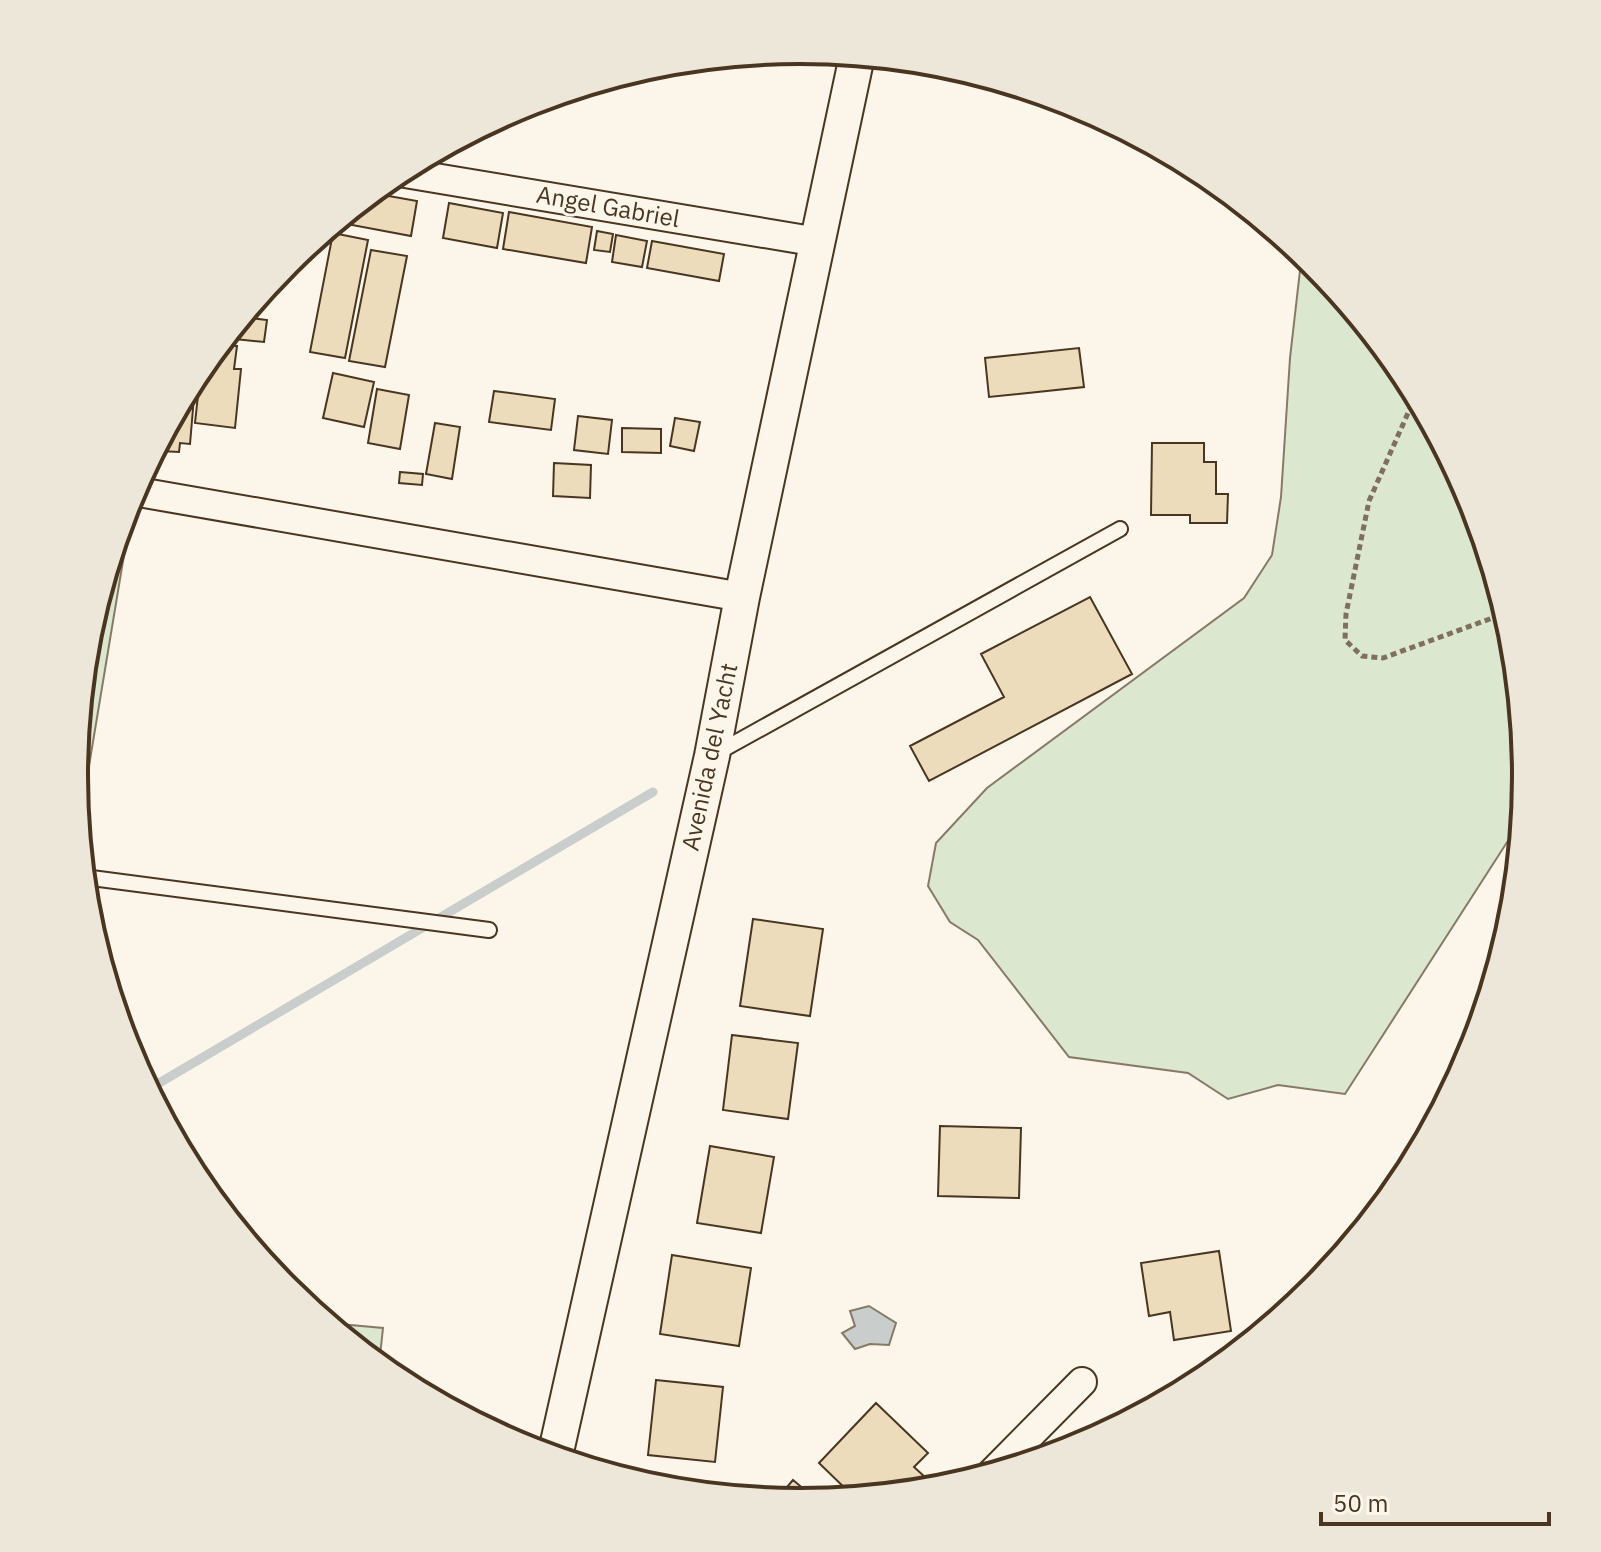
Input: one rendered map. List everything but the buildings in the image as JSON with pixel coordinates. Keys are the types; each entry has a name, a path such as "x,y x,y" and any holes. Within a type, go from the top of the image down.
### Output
{"street":[{"name":"Avenida del Yacht","path":"558,1445 712,756 742,597 855,67"},
{"name":"Angel Gabriel","path":"425,171 818,242"},
{"path":"148,494 742,597"},
{"path":"1008,1457 1082,1382"}],"lane":[{"path":"712,756 1120,529"},
{"path":"96,879 489,930"}],"path":[{"path":"1410,408 1369,501 1346,614 1345,640 1362,656 1383,658 1494,617"}],"green space":[{"path":"1300,269 1336,307 1393,380 1439,461 1475,547 1499,637 1511,729 1511,823 1509,839 1345,1094 1278,1085 1228,1099 1188,1073 1069,1057 978,940 950,922 928,886 936,843 987,788 1244,598 1272,555 1281,497 1290,358"},
{"path":"124,552 88,770 90,729 102,637"},
{"path":"348,1325 383,1328 381,1351"}],"shaded area":[{"path":"869,1306 896,1323 889,1345 870,1344 855,1349 842,1333 855,1326 850,1311"}],"waterway":[{"path":"159,1083 653,792"}]}
